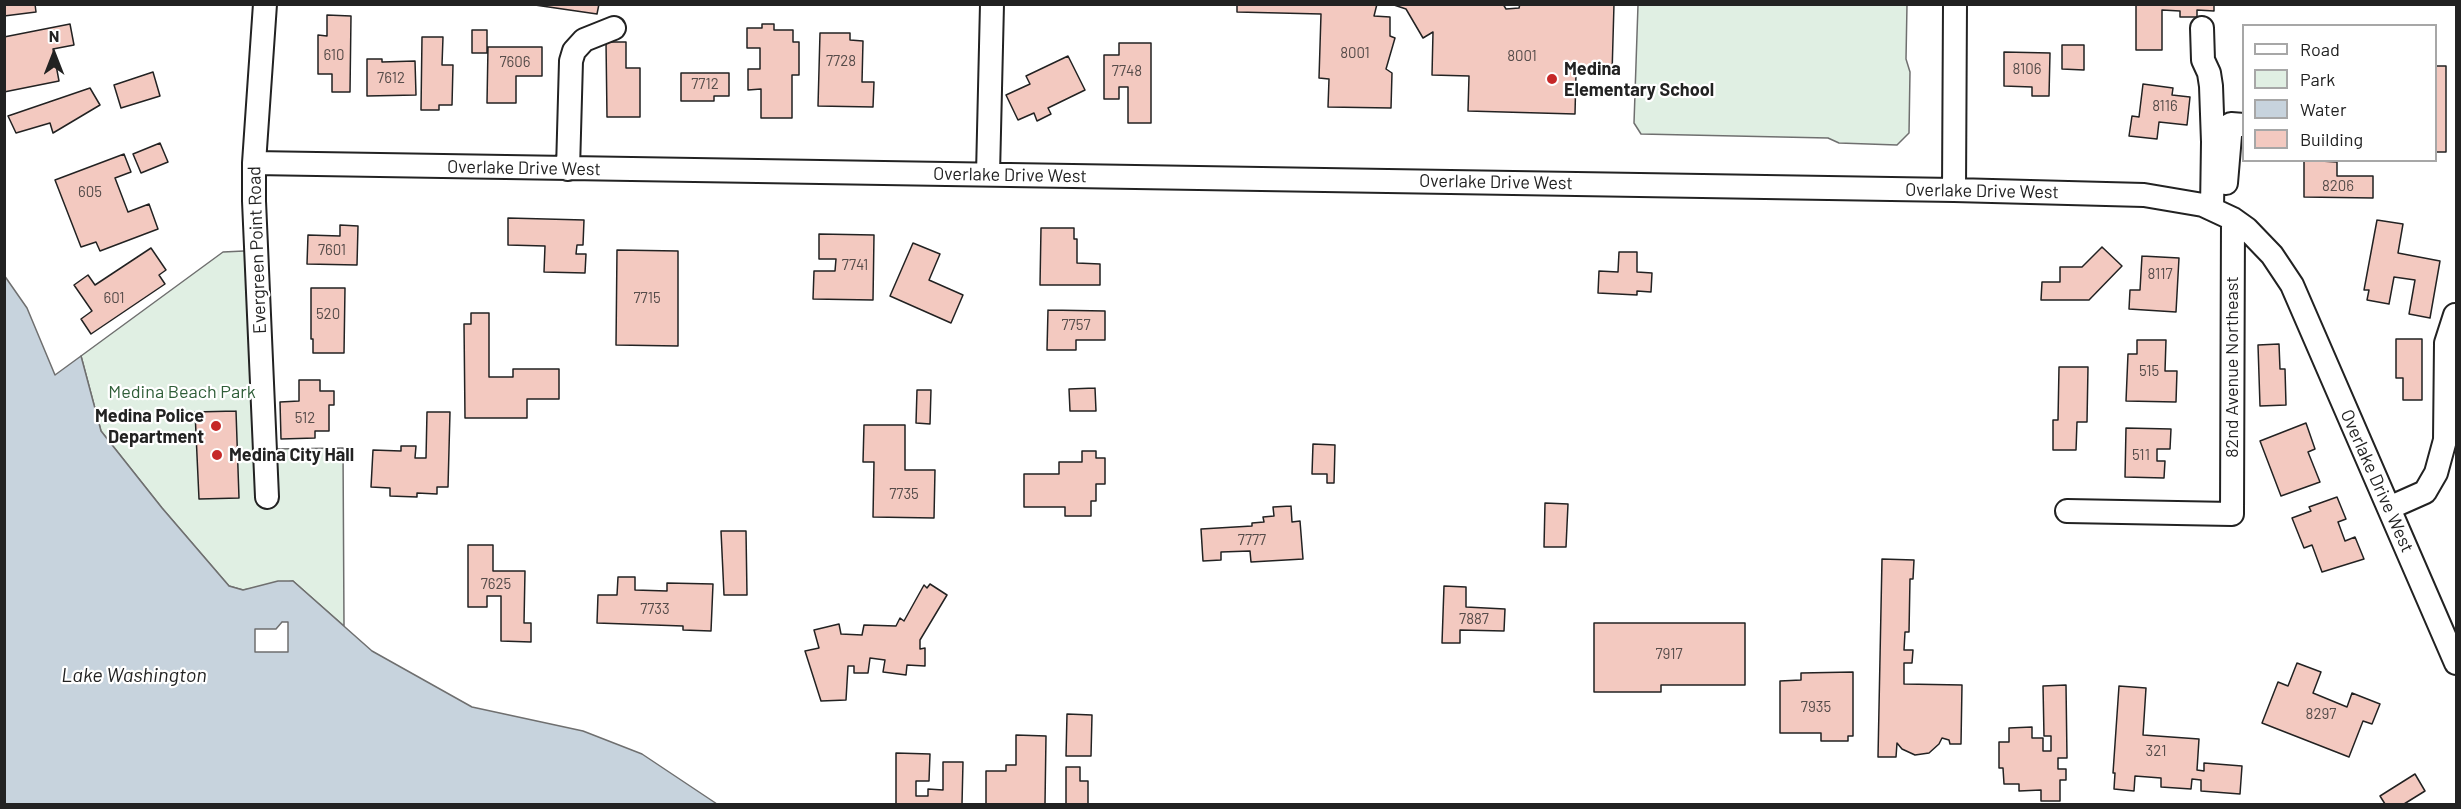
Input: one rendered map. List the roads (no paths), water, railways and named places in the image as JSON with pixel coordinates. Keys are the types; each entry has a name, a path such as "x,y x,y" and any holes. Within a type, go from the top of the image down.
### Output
{"street":[{"name":"Evergreen Point Road","path":"265,4 254,163 254,201 267,496"},
{"path":"988,174 992,4"},
{"path":"1954,190 1955,4"},
{"path":"568,169 571,61 574,51 584,40 614,28"},
{"path":"2202,28 2203,60 2209,73 2211,86 2213,142 2223,214"},
{"path":"2223,214 2231,124 2242,124"},
{"name":"Overlake Drive West","path":"254,163 1954,190 2144,195 2175,199 2223,214 2272,255 2292,285 2457,663"},
{"name":"82nd Avenue Northeast","path":"2067,511 2232,514 2223,214"},
{"path":"2389,508 2425,492 2436,473 2445,440 2446,343 2455,315"}],"water":[{"name":"Lake Washington","path":"4,275 27,308 55,375 81,356 101,431 162,508 229,586 243,590 278,581 293,581 372,651 472,707 583,731 642,754 717,804 5,804"}],"place":[{"name":"Medina Elementary School","path":"1552,79"},
{"name":"Medina Police Department","path":"216,426"},
{"name":"Medina City Hall","path":"217,455"}],"park label":[{"name":"Medina Beach Park","path":"182,392"}]}
